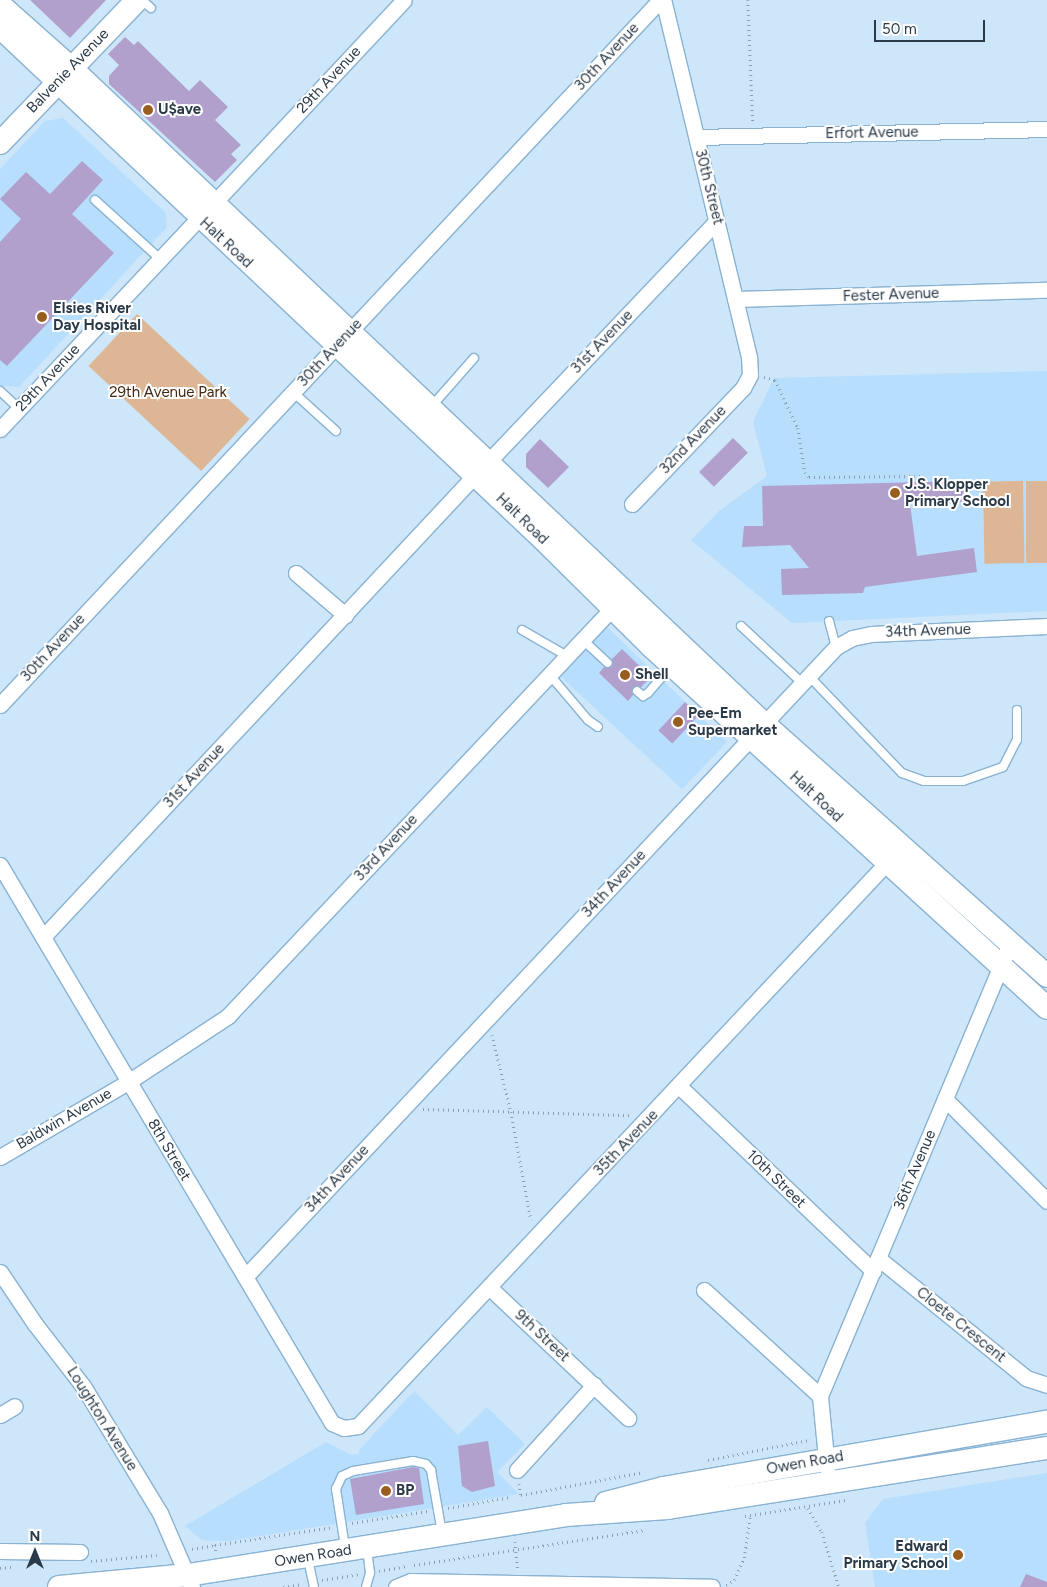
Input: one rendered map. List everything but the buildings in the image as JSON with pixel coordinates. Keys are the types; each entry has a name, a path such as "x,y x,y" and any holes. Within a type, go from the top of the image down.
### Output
{"street":[{"name":"29th Avenue","path":"0,430 404,0"},
{"name":"30th Street","path":"661,0 750,357 750,375"},
{"name":"30th Avenue","path":"0,705 661,0"},
{"name":"Balvenie Avenue","path":"0,142 65,75 144,4"},
{"name":"Halt Road","path":"0,5 65,75 206,211 619,601 894,855 999,967 1047,1008"},
{"name":"Halt Road","path":"0,27 65,75"},
{"name":"Erfort Avenue","path":"696,137 1047,129"},
{"name":"31st Avenue","path":"43,937 481,469 717,221"},
{"name":"Fester Avenue","path":"735,299 1047,290"},
{"name":"Halt Road","path":"342,339 430,408 481,469"},
{"name":"32nd Avenue","path":"632,504 743,388 750,375"},
{"path":"296,573 345,615"},
{"name":"Halt Road","path":"619,601 672,665 757,729"},
{"name":"33rd Avenue","path":"128,1082 234,1010 619,601"},
{"name":"34th Avenue","path":"245,1277 804,678 836,647 852,638 871,634 1047,626"},
{"name":"Halt Road","path":"894,855 1010,943 1047,976"},
{"name":"35th Avenue","path":"344,1428 358,1426 680,1087 894,855"},
{"name":"8th Street","path":"0,866 332,1422 344,1428"},
{"name":"36th Avenue","path":"829,1484 820,1396 1010,943"},
{"name":"Baldwin Avenue","path":"0,1157 128,1082"},
{"name":"10th Street","path":"680,1087 876,1264"},
{"path":"945,1099 1047,1201"},
{"name":"Cloete Crescent","path":"876,1264 1026,1378 1047,1385"},
{"name":"Loughton Avenue","path":"0,1272 35,1324 83,1386 160,1513 190,1581"},
{"name":"9th Street","path":"490,1288 628,1418"},
{"path":"704,1290 820,1396"},
{"path":"517,1470 594,1385"},
{"path":"0,1415 15,1406"},
{"name":"Owen Road","path":"566,1515 663,1488 826,1458 1047,1422"},
{"name":"Owen Road","path":"59,1587 190,1581 308,1557 566,1515 668,1508 1047,1448"},
{"path":"0,1551 80,1552"},
{"path":"396,1587 411,1581 712,1587"}],"lane":[{"path":"142,0 144,4"},
{"path":"95,200 160,259"},
{"path":"430,408 474,358"},
{"path":"0,391 20,409"},
{"path":"293,392 336,431"},
{"path":"829,621 836,647"},
{"path":"741,626 804,678 902,773 924,781 963,781 1003,767 1017,740 1017,710"},
{"path":"522,630 567,656"},
{"path":"582,639 608,663"},
{"path":"637,691 643,696 648,693 672,665"},
{"path":"549,674 588,720 598,727"},
{"path":"366,1587 370,1573 341,1525 337,1485 342,1476 352,1471 413,1462 426,1464 433,1476 442,1536"},
{"path":"308,1557 314,1587"}],"path":[{"path":"748,0 750,104 756,136"},
{"path":"750,375 775,380 801,438 805,472 809,477 923,476"},
{"path":"482,1024 491,1033 510,1112 530,1219 544,1230"},
{"path":"409,1102 419,1109 637,1116 646,1122"},
{"path":"189,1550 510,1497"},
{"path":"808,1507 822,1532 839,1587"},
{"path":"723,1587 734,1580 744,1558 750,1516"},
{"path":"514,1539 518,1583"},
{"path":"215,1545 216,1553"},
{"path":"153,1555 154,1559"}],"shaded area":[{"name":"Elsies River Day Hospital","path":"63,118 166,213 167,227 19,387 4,386 0,390 0,169 45,121"},
{"name":"J.S. Klopper Primary School","path":"1047,371 1047,611 792,623 691,540 719,511 767,476 753,422 774,378"},
{"path":"607,627 727,742 682,789 559,675 600,630"},
{"path":"414,1391 458,1435 487,1407 525,1444 497,1472 519,1494 229,1541 202,1540 185,1526 326,1442 351,1455 359,1454 359,1450"},
{"name":"Edward Primary School","path":"1047,1473 1047,1587 875,1587 865,1523 883,1499"}],"green space":[{"name":"29th Avenue Park","path":"137,314 250,419 201,471 89,366"},
{"path":"1023,481 1024,563 984,564 983,482"},
{"path":"1026,481 1047,481 1047,563 1026,563"}],"place":[{"name":"U$ave","path":"148,110"},
{"name":"Elsies River Day Hospital","path":"42,317"},
{"name":"J.S. Klopper Primary School","path":"895,493"},
{"name":"Shell","path":"625,675"},
{"name":"Pee-Em Supermarket","path":"678,722"},
{"name":"BP","path":"386,1491"},
{"name":"Edward Primary School","path":"958,1555"}]}
